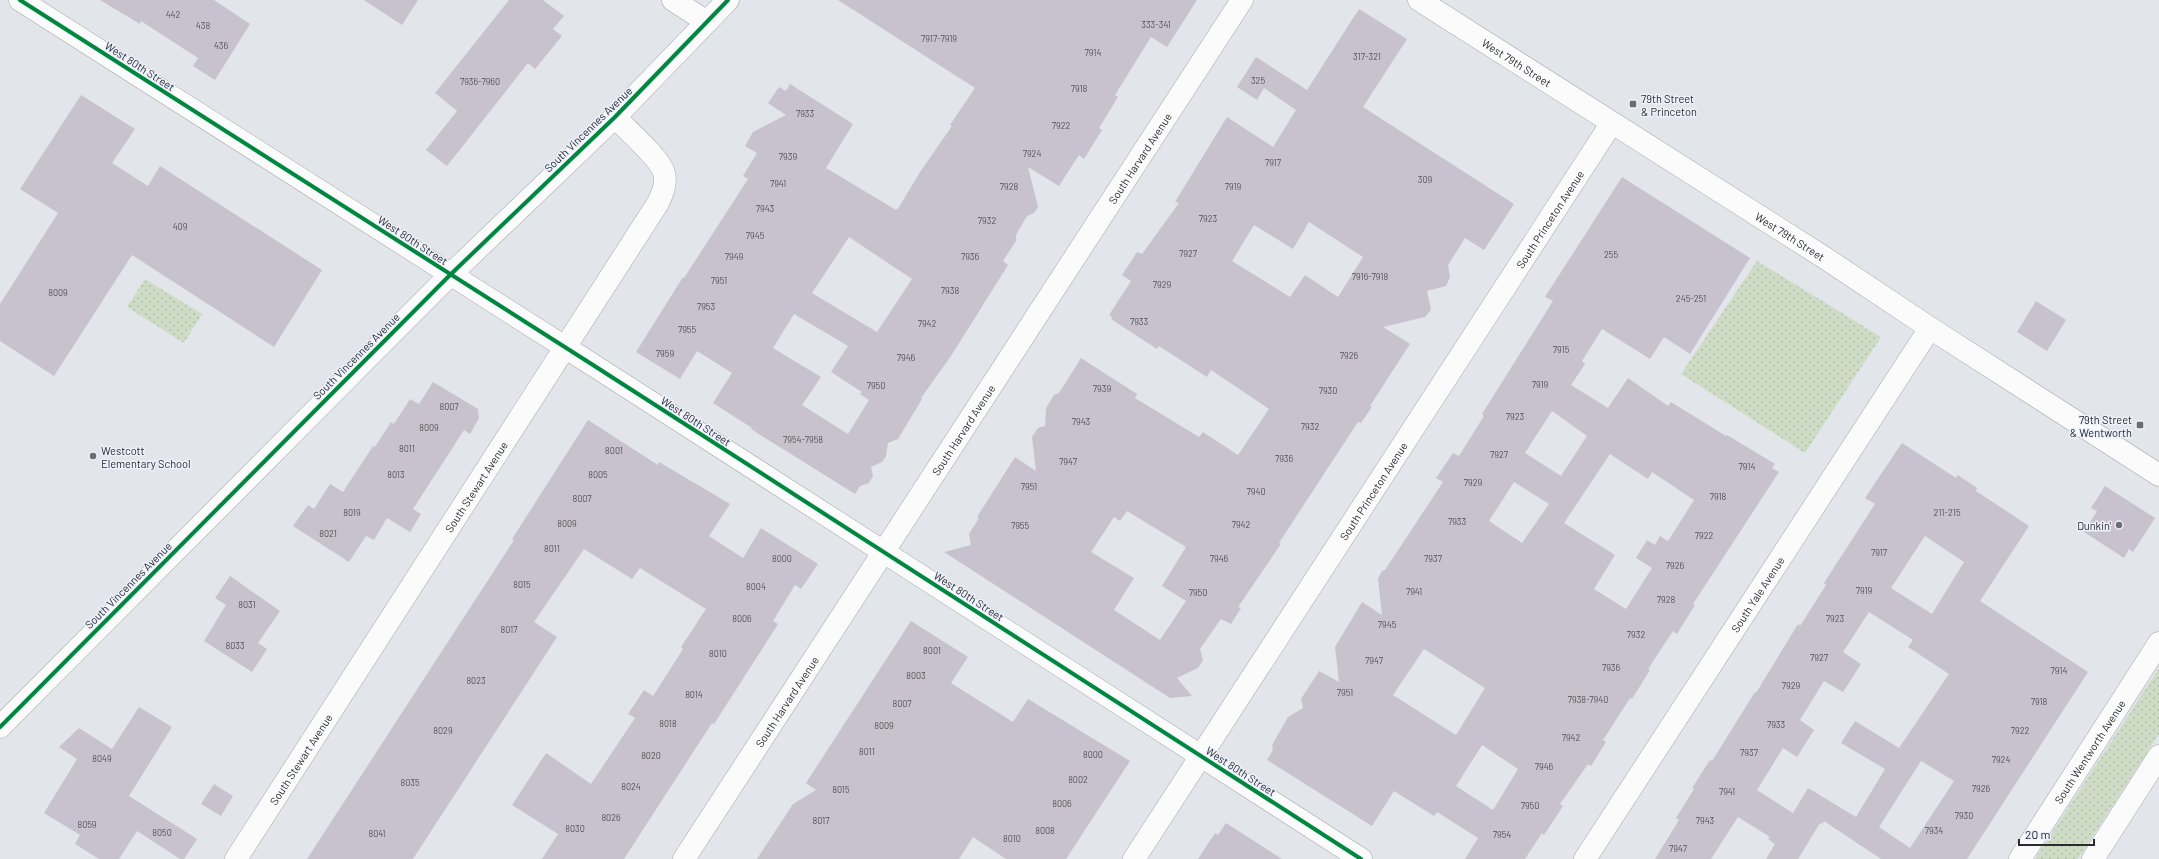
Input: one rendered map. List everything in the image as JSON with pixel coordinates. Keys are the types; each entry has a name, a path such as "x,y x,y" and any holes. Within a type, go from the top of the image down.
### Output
{"street":[{"name":"West 80th Street","path":"20,0 566,348 1361,859"},
{"path":"673,0 707,22"},
{"name":"South Vincennes Avenue","path":"0,727 450,274 615,117 728,0"},
{"name":"South Harvard Avenue","path":"684,859 1242,0"},
{"name":"West 79th Street","path":"1418,0 1611,124 1825,258 1930,328 2159,475"},
{"name":"South Stewart Avenue","path":"236,859 658,203 665,185 664,172 655,158 615,117"},
{"name":"South Princeton Avenue","path":"1134,859 1611,124"},
{"name":"South Yale Avenue","path":"1585,859 1930,328"},
{"name":"South Wentworth Avenue","path":"2020,859 2159,643"},
{"path":"2092,859 2159,756"}],"green space":[{"path":"1757,261 1881,337 1805,453 1681,374"},
{"path":"145,279 202,314 184,343 127,307"},
{"path":"2159,668 2159,734 2078,859 2035,859"}],"building":[{"path":"100,0 214,0 250,24 215,80 193,66 198,58 141,21 140,24"},
{"path":"364,0 418,0 402,25"},
{"path":"509,0 543,0 564,16 553,29 562,36 535,69 528,63 447,166 426,150 457,111 435,93"},
{"path":"838,0 1197,0 1167,47 1151,37 1115,95 1118,97 1099,128 1102,130 1084,159 1079,155 1059,186 1028,167 1038,207 1034,213 1027,216 1016,235 1016,241 1003,261 1008,265 951,356 921,398 922,399 898,439 888,443 886,456 882,462 871,467 873,476 869,483 860,486 855,494 751,429 752,428 713,403 732,373 697,351 680,379 636,352 683,277 684,278 748,179 743,176 757,153 745,146 753,132 786,115 768,103 779,87 786,91 790,84 853,124 826,168 896,210 952,126 950,125 975,88","holes":["849,237 912,279 877,332 812,293","794,314 848,346 831,372 862,392 860,394 869,400 848,434 802,405 821,377 773,348"]},
{"path":"1359,9 1407,39 1363,107 1514,204 1484,250 1465,238 1448,265 1450,277 1446,286 1427,291 1431,310 1425,317 1383,327 1410,344 1370,406 1372,407 1361,423 1358,422 1279,543 1281,544 1238,607 1241,608 1231,624 1221,619 1200,649 1203,660 1198,668 1177,678 1192,696 1170,698 944,552 971,545 969,534 979,518 977,517 1015,457 1036,471 1032,437 1038,428 1045,426 1046,408 1054,395 1059,393 1081,358 1137,394 1135,398 1199,437 1203,432 1238,455 1269,409 1211,370 1207,377 1159,346 1157,349 1111,319 1112,317 1109,315 1131,281 1122,275 1137,252 1142,254 1179,203 1175,202 1227,117 1273,147 1296,110 1264,88 1257,100 1237,87 1256,57 1307,90","holes":["1309,222 1363,257 1338,297 1305,275 1290,297 1232,261 1254,225 1293,249","1127,511 1186,547 1162,586 1186,601 1160,640 1114,610 1134,578 1091,552 1114,517 1120,521"]},
{"path":"81,95 135,129 112,163 148,186 160,166 322,270 274,347 132,255 54,376 0,341 0,304 58,213 20,189"},
{"path":"1622,177 1750,258 1690,354 1664,337 1650,359 1602,329 1582,361 1585,364 1571,385 1608,408 1628,378 1668,406 1671,402 1775,464 1772,468 1779,472 1693,604 1695,605 1677,634 1673,631 1648,669 1650,670 1632,699 1630,698 1603,740 1606,742 1591,766 1588,764 1560,804 1563,806 1544,835 1542,833 1525,859 1465,859 1478,838 1437,812 1434,816 1394,791 1372,826 1267,760 1273,750 1272,745 1288,717 1303,708 1301,699 1319,671 1339,682 1335,647 1362,602 1382,615 1378,579 1382,571 1385,570 1443,482 1436,478 1453,453 1459,456 1484,416 1482,414 1553,301 1545,297","holes":["1552,411 1587,436 1561,476 1525,453","1610,454 1648,479 1652,472 1694,500 1668,541 1660,536 1655,545 1647,540 1636,558 1652,568 1626,609 1594,589 1615,555 1564,523","1514,482 1549,504 1522,543 1489,521","1424,649 1485,688 1456,735 1393,695","1482,745 1518,769 1493,810 1456,786"]},
{"path":"2036,301 2066,320 2047,351 2017,332"},
{"path":"433,382 478,409 479,418 470,434 464,430 413,509 421,514 410,532 387,518 374,540 366,536 349,562 293,526 308,505 314,509 330,484 343,492 373,446 375,447 391,422 394,424 410,399 419,404"},
{"path":"588,420 658,465 659,462 730,504 709,536 743,558 761,528 818,564 801,589 795,585 773,621 778,624 714,724 712,723 624,859 542,859 558,834 512,805 546,753 591,784 635,718 628,714 644,690 653,696 683,649 681,647 706,609 640,568 632,579 584,549 534,622 557,637 413,859 307,859 514,540 512,539"},
{"path":"1902,443 1956,478 1958,475 1977,488 1976,491 2029,526 1980,601 2088,672 1967,859 1881,859 1824,821 1822,824 1820,823 1798,859 1766,859 1775,844 1768,839 1770,837 1738,817 1711,859 1655,859 1679,820 1676,818 1694,789 1692,788 1710,760 1712,761 1755,692 1756,693 1798,624 1800,626 1826,585 1824,583 1875,504 1865,498","holes":["1925,536 1964,562 1932,614 1891,588","1869,612 1913,640 1908,647 1949,674 1899,748 1855,721 1841,743 1885,769 1856,817 1808,788 1793,813 1757,790 1783,748 1797,757 1814,730 1800,720 1824,681 1843,692 1861,664 1843,652","1921,761 1954,781 1910,848 1879,827"]},
{"name":"Dunkin'","path":"2105,486 2155,518 2133,552 2129,549 2124,558 2084,532 2097,511 2091,508"},
{"path":"230,576 280,611 258,643 267,649 252,672 204,641 226,605 215,598"},
{"path":"911,621 968,657 951,683 1013,722 1028,699 1130,761 1066,859 1006,859 973,837 959,859 757,859 793,804 816,790 806,783"},
{"path":"139,707 172,727 129,796 197,839 184,859 180,859 137,831 119,859 99,859 75,844 80,835 44,813 77,759 59,747 79,728 112,749"},
{"path":"214,784 233,796 221,816 201,804"},
{"path":"1226,823 1282,859 1198,859 1215,833 1218,835"}],"cycle path":[{"path":"20,0 593,365 1361,859"},
{"path":"0,727 450,275 615,117 728,0"}],"place":[{"name":"79th Street & Princeton","path":"1633,104"},
{"name":"79th Street & Wentworth","path":"2140,425"},
{"name":"Westcott Elementary School","path":"93,456"},
{"name":"Dunkin'","path":"2119,525"}]}
